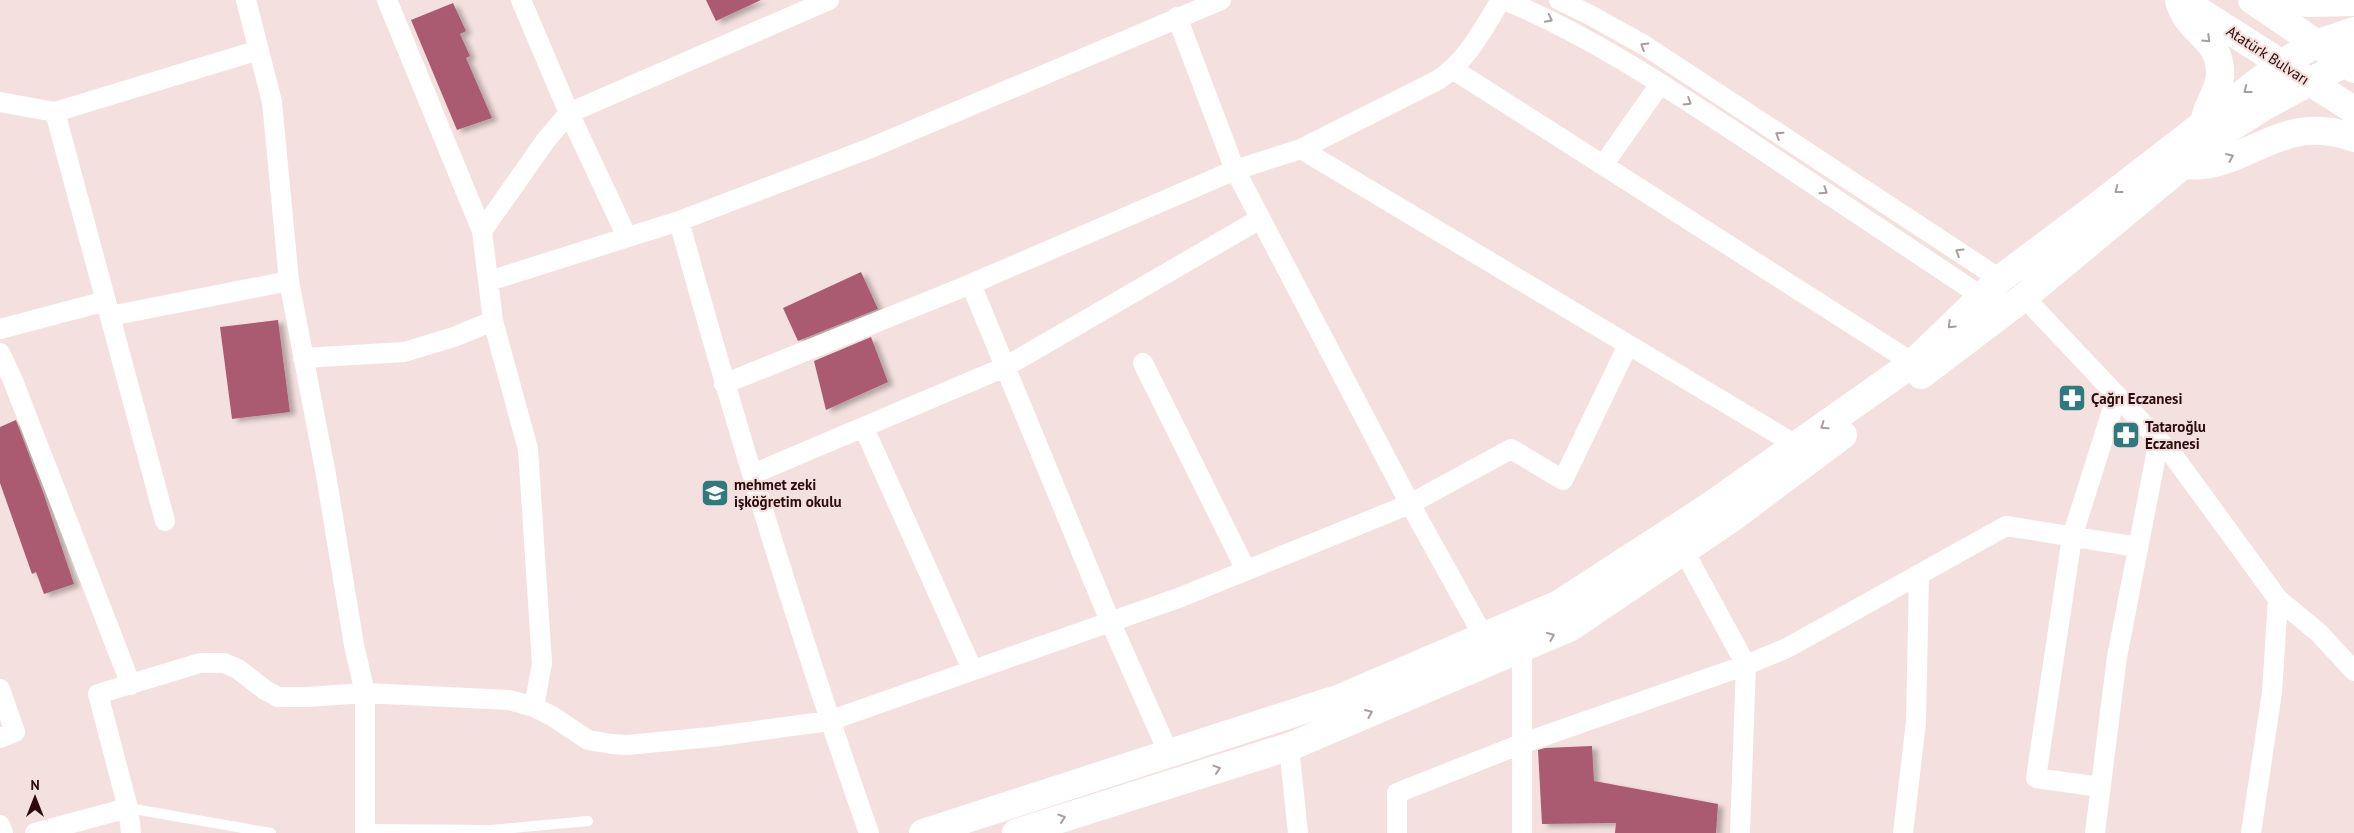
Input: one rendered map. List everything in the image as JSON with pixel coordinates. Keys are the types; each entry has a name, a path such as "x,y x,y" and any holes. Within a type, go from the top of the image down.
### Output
{"main road":[{"path":"2181,0 2184,15 2212,44 2220,66 2217,88 2208,105 2204,124"},
{"name":"Atatürk Bulvarı","path":"2181,0 2354,110"},
{"path":"2253,0 2312,4 2354,2"},
{"path":"2253,0 2316,44 2350,64"},
{"path":"923,833 1340,698 1559,604 1707,508 1913,362 1991,287 2282,63 2316,44 2354,31"},
{"path":"1016,833 1289,747 1571,627 1732,518 2024,297 2227,130 2309,81 2350,64"},
{"path":"2183,165 2218,162 2284,134 2296,132 2321,130 2354,138"}],"street":[{"path":"246,0 272,102 288,282 326,475 351,627 365,693 365,831"},
{"path":"387,0 482,231 493,321 528,449 542,663 534,707"},
{"path":"520,0 569,114 628,237"},
{"path":"482,231 546,140 569,114 829,0"},
{"path":"489,282 679,221 868,149 1221,0"},
{"path":"724,384 971,284 1235,170 1301,149 1438,80 1454,70 1464,60 1502,0 1553,21 1599,46 1991,287"},
{"path":"1559,0 1590,14 1644,46 1991,287"},
{"path":"1177,18 1235,170 1410,504 1484,637"},
{"path":"0,102 55,112 259,50"},
{"path":"1454,70 1913,362"},
{"path":"1604,164 1660,84"},
{"path":"55,112 164,521"},
{"path":"1301,149 1796,445"},
{"path":"753,474 1005,367 1260,219"},
{"path":"679,221 724,384 829,721 869,833"},
{"path":"0,329 108,308 288,282"},
{"path":"971,284 1110,621 1169,754"},
{"path":"2024,297 2172,454 2278,600 2319,633 2354,671"},
{"path":"303,358 404,352 454,338 493,321"},
{"path":"131,833 128,808 98,694 200,663 214,662 224,663 238,670 264,690 278,697 307,698 365,693 508,700 534,707 552,716 588,740 627,745 711,737 829,721 1181,596 1410,504 1511,449 1563,480 1628,345"},
{"path":"0,353 12,378 131,685"},
{"path":"1144,362 1246,570"},
{"path":"2100,787 2036,778 2072,537 2116,395"},
{"path":"864,428 972,669"},
{"path":"2095,833 2116,657 2159,440"},
{"path":"1397,833 1397,794 1521,744 1746,665 1787,648 2006,526 2138,547"},
{"path":"1684,551 1746,665 1740,833"},
{"path":"1903,833 1916,722 1919,574"},
{"path":"2251,833 2272,692 2278,600"},
{"path":"1522,648 1522,833"},
{"path":"0,688 15,732 0,738"},
{"path":"1289,747 1298,833"},
{"path":"35,833 128,808"},
{"path":"0,825 3,833"}],"lane":[{"path":"128,808 270,833"},
{"path":"365,831 491,830 588,821"}],"building":[{"path":"706,0 761,0 716,21"},
{"path":"453,3 466,31 460,34 470,56 466,58 492,118 457,130 411,20"},
{"path":"861,272 878,309 798,341 783,308"},
{"path":"278,320 290,412 232,419 220,327"},
{"path":"871,337 888,382 826,410 814,361"},
{"path":"16,420 74,584 44,594 36,572 32,574 0,483 0,427"},
{"path":"1592,746 1594,781 1718,804 1716,833 1615,833 1616,823 1542,824 1538,750"}],"place":[{"name":"Çağrı Eczanesi","path":"2072,398"},
{"name":"Tataroğlu Eczanesi","path":"2126,435"},
{"name":"mehmet zeki işköğretim okulu","path":"715,493"}]}
